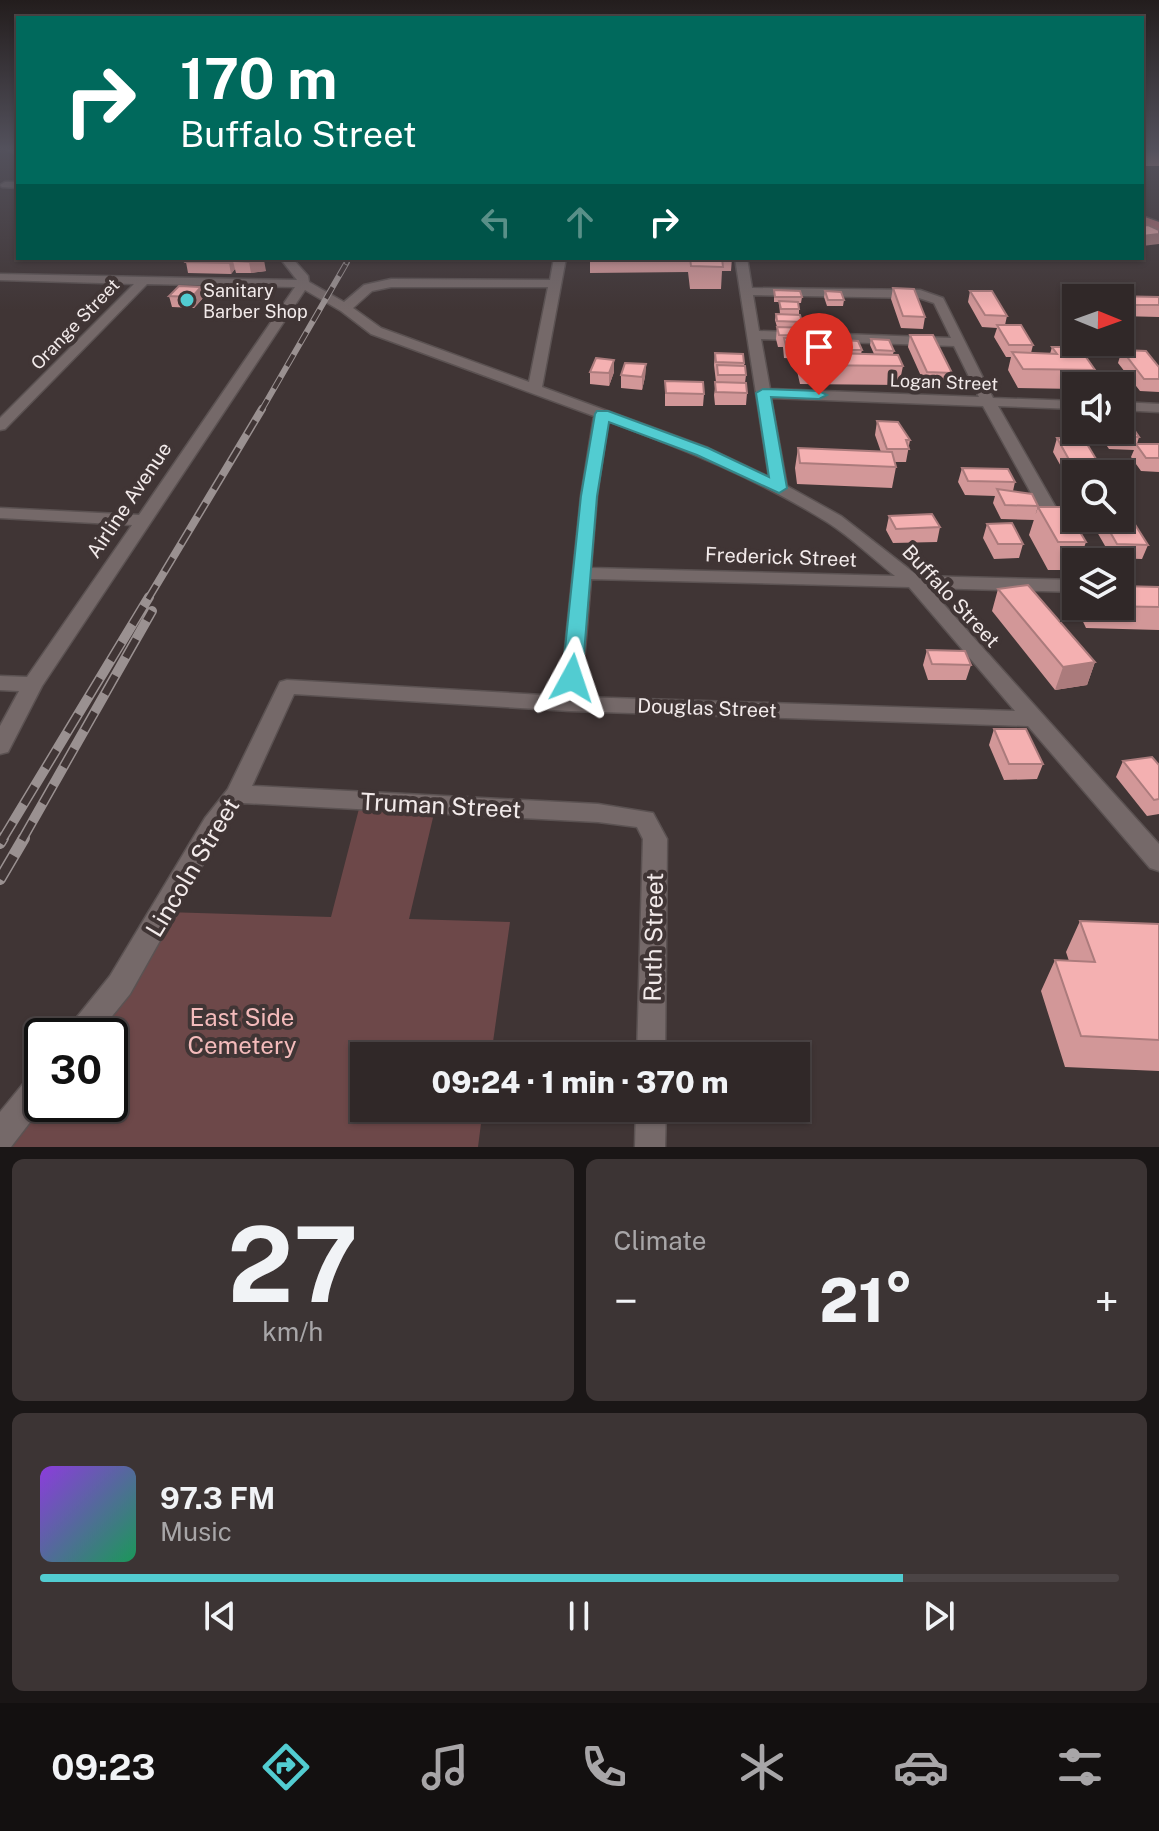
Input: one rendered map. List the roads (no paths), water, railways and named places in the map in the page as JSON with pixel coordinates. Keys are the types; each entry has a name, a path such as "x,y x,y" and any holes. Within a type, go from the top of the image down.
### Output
{"street":[{"path":"0,277 303,284 302,276 288,260"},
{"path":"534,390 560,260"},
{"path":"741,260 779,488"},
{"name":"Orange Street","path":"0,426 143,281"},
{"path":"345,308 368,288 391,283 555,284"},
{"name":"Buffalo Street","path":"303,284 345,308 376,331 703,451 779,488 863,539 914,582 1158,858"},
{"name":"Airline Avenue","path":"0,746 33,684 303,284"},
{"path":"747,291 930,296 943,306 988,401 1070,548"},
{"path":"754,335 960,342"},
{"name":"Logan Street","path":"763,393 1062,404"},
{"path":"1134,407 1159,408"},
{"path":"570,704 589,496 602,414"},
{"path":"0,513 141,520"},
{"name":"Frederick Street","path":"582,573 1062,586"},
{"path":"0,683 33,684"},
{"name":"Douglas Street","path":"287,687 570,704 1033,719"},
{"name":"Lincoln Street","path":"93,1018 120,985 213,825 237,794 287,687"},
{"name":"Truman Street","path":"237,794 598,813 645,819"},
{"name":"Ruth Street","path":"645,819 655,839 651,1042"},
{"path":"0,1136 24,1106"},
{"path":"650,1147 651,1122"}],"railway":[{"path":"261,411 347,262"},
{"path":"148,599 262,409"},
{"path":"2,840 149,597"},
{"path":"22,840 152,611"},
{"path":"0,843 3,838"},
{"path":"0,879 24,838"}],"place":[{"name":"Sanitary Barber Shop","path":"187,300"}],"park label":[{"name":"East Side Cemetery","path":"242,1031"}]}
